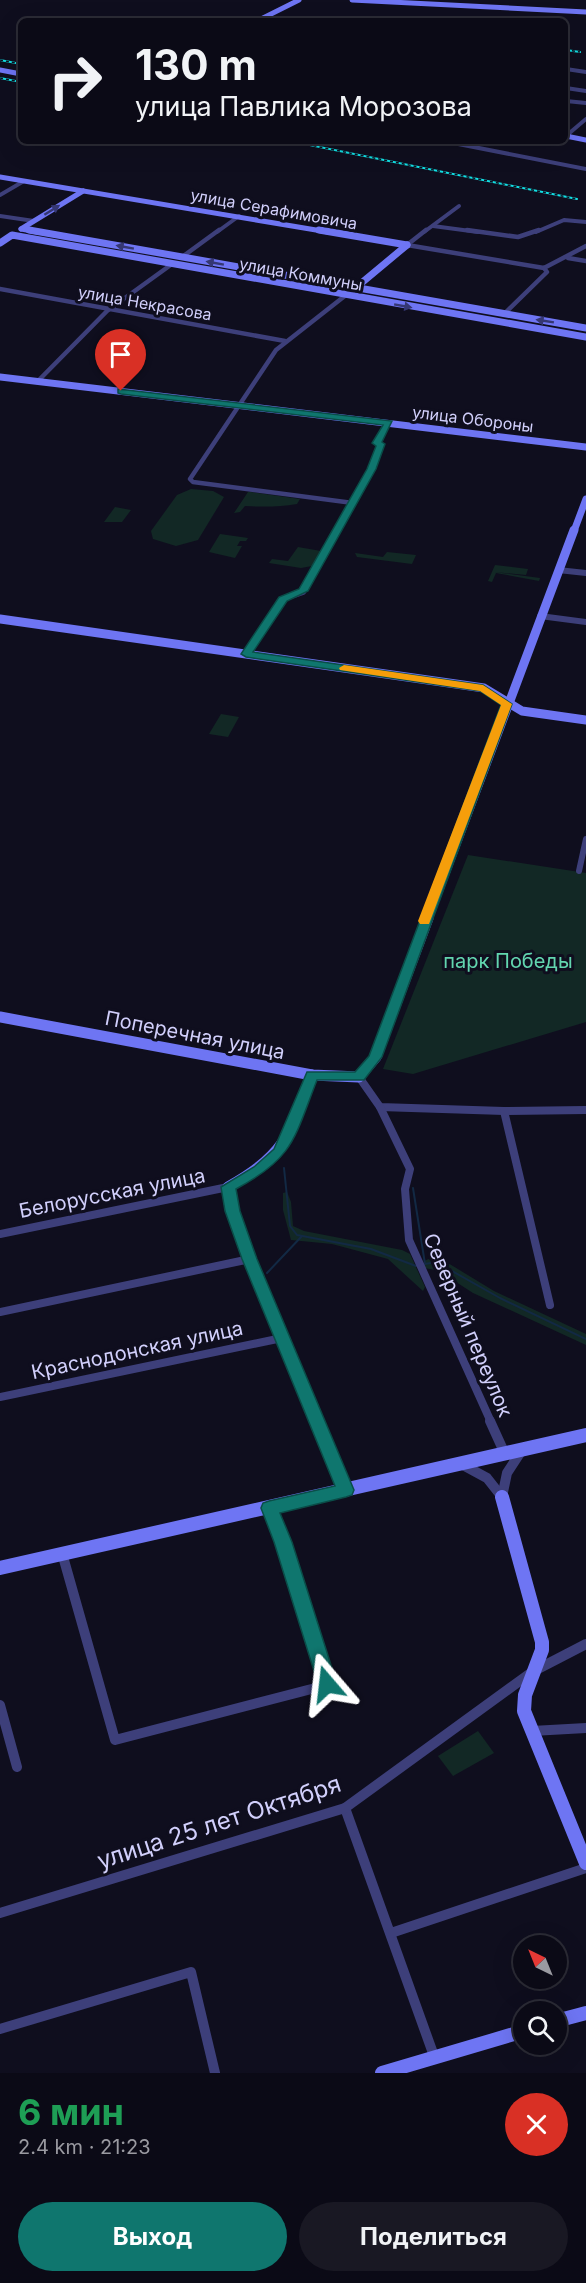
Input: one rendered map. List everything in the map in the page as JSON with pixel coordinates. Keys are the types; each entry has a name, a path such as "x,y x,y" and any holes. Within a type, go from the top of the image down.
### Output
{"street":[{"path":"263,18 300,0"},
{"path":"352,0 586,12"},
{"path":"568,69 586,72"},
{"path":"0,70 18,73"},
{"path":"568,88 586,91"},
{"path":"568,101 586,103"},
{"path":"568,134 586,119"},
{"path":"568,136 586,140"},
{"path":"455,144 586,169"},
{"name":"улица Серафимовича","path":"0,177 544,268"},
{"path":"0,195 24,181"},
{"path":"0,216 34,221 83,190"},
{"path":"353,503 193,482 190,479 265,366 285,341 459,206"},
{"path":"37,382 110,309 239,216"},
{"path":"433,226 494,235 524,236 559,220 570,218 586,222"},
{"name":"улица Коммуны","path":"34,221 21,230 586,328"},
{"name":"улица Коммуны","path":"0,243 12,235 586,337"},
{"path":"504,314 547,272 544,268 568,258 586,246"},
{"path":"568,258 586,261"},
{"name":"улица Некрасова","path":"0,289 285,341"},
{"name":"улица Обороны","path":"0,377 586,447"},
{"path":"246,654 283,599 303,591 379,453 380,444 376,443 388,423"},
{"path":"359,1077 375,1057 514,684 586,499"},
{"path":"558,570 586,573"},
{"path":"540,616 586,622"},
{"path":"0,619 483,688 498,689 514,684"},
{"path":"483,688 522,711 586,720"},
{"path":"502,717 522,711"},
{"path":"579,870 586,839"},
{"name":"Поперечная улица","path":"0,1017 312,1075 359,1077"},
{"name":"Белорусская улица","path":"0,1234 228,1187 259,1170 279,1153 287,1140 312,1075"},
{"name":"Северный переулок","path":"359,1077 380,1107 410,1169 405,1190 409,1240 505,1454"},
{"path":"380,1107 504,1111 586,1110"},
{"path":"504,1111 550,1305"},
{"path":"228,1187 233,1211 250,1259 346,1490"},
{"path":"0,1312 250,1259"},
{"name":"Краснодонская улица","path":"0,1397 282,1338"},
{"path":"0,1568 62,1552 269,1508 586,1435"},
{"path":"502,1497 507,1473 522,1450"},
{"path":"391,1933 586,1865 583,1847 524,1711 532,1672 542,1650 542,1642 502,1497 487,1478 462,1464"},
{"path":"62,1552 115,1740 327,1684 283,1542 269,1508"},
{"name":"улица 25 лет Октября","path":"0,1913 345,1808 532,1672 586,1644"},
{"path":"0,1705 17,1767"},
{"path":"531,1731 586,1728"},
{"path":"345,1808 434,2056"},
{"path":"0,2029 191,1972 215,2073"},
{"path":"567,2018 586,2013"},
{"path":"386,2072 513,2034"}],"green space":[{"path":"191,489 213,491 224,497 198,540 176,546 153,539 151,531 177,495"},
{"path":"248,492 300,499 297,504 290,505 245,506 240,512 234,513"},
{"path":"115,507 131,510 122,522 104,522"},
{"path":"220,534 248,538 246,541 240,541 237,546 242,546 235,558 209,552"},
{"path":"298,547 321,551 312,566 301,568 269,563 272,559 288,561"},
{"path":"387,552 416,555 412,564 357,557 355,553 383,557"},
{"path":"495,565 528,569 526,575 494,572 540,578 539,581 496,573 492,582 488,581"},
{"path":"221,714 239,717 228,737 209,734"},
{"name":"парк Победы","path":"468,855 586,873 586,1022 413,1074 383,1069"},
{"path":"287,1192 291,1202 293,1226 304,1231 402,1250 410,1254 425,1287 423,1291 388,1259 332,1244 291,1240 283,1210 283,1193"},
{"path":"431,1258 443,1260 494,1291 586,1334 586,1345 473,1293 439,1271 425,1268 424,1261"},
{"path":"478,1731 494,1753 453,1776 438,1756"}],"waterway":[{"path":"284,1168 290,1226 297,1235 371,1249 416,1266"},
{"path":"413,1188 425,1264 436,1262 500,1298 586,1339"},
{"path":"267,1273 302,1236"}],"railway":[{"path":"568,50 580,52"},
{"path":"0,60 18,63"},
{"path":"0,78 18,81"},
{"path":"305,144 577,199"}],"slow traffic":[{"path":"344,668 483,688 507,704 424,921"}],"route":[{"path":"121,391 388,423 376,443 380,444 379,453 372,469 303,591 283,599 246,654 483,688 507,704 375,1057 359,1077 312,1075 287,1140 279,1153 259,1170 228,1187 233,1211 250,1259 346,1490 269,1508 283,1542 327,1684"}]}
